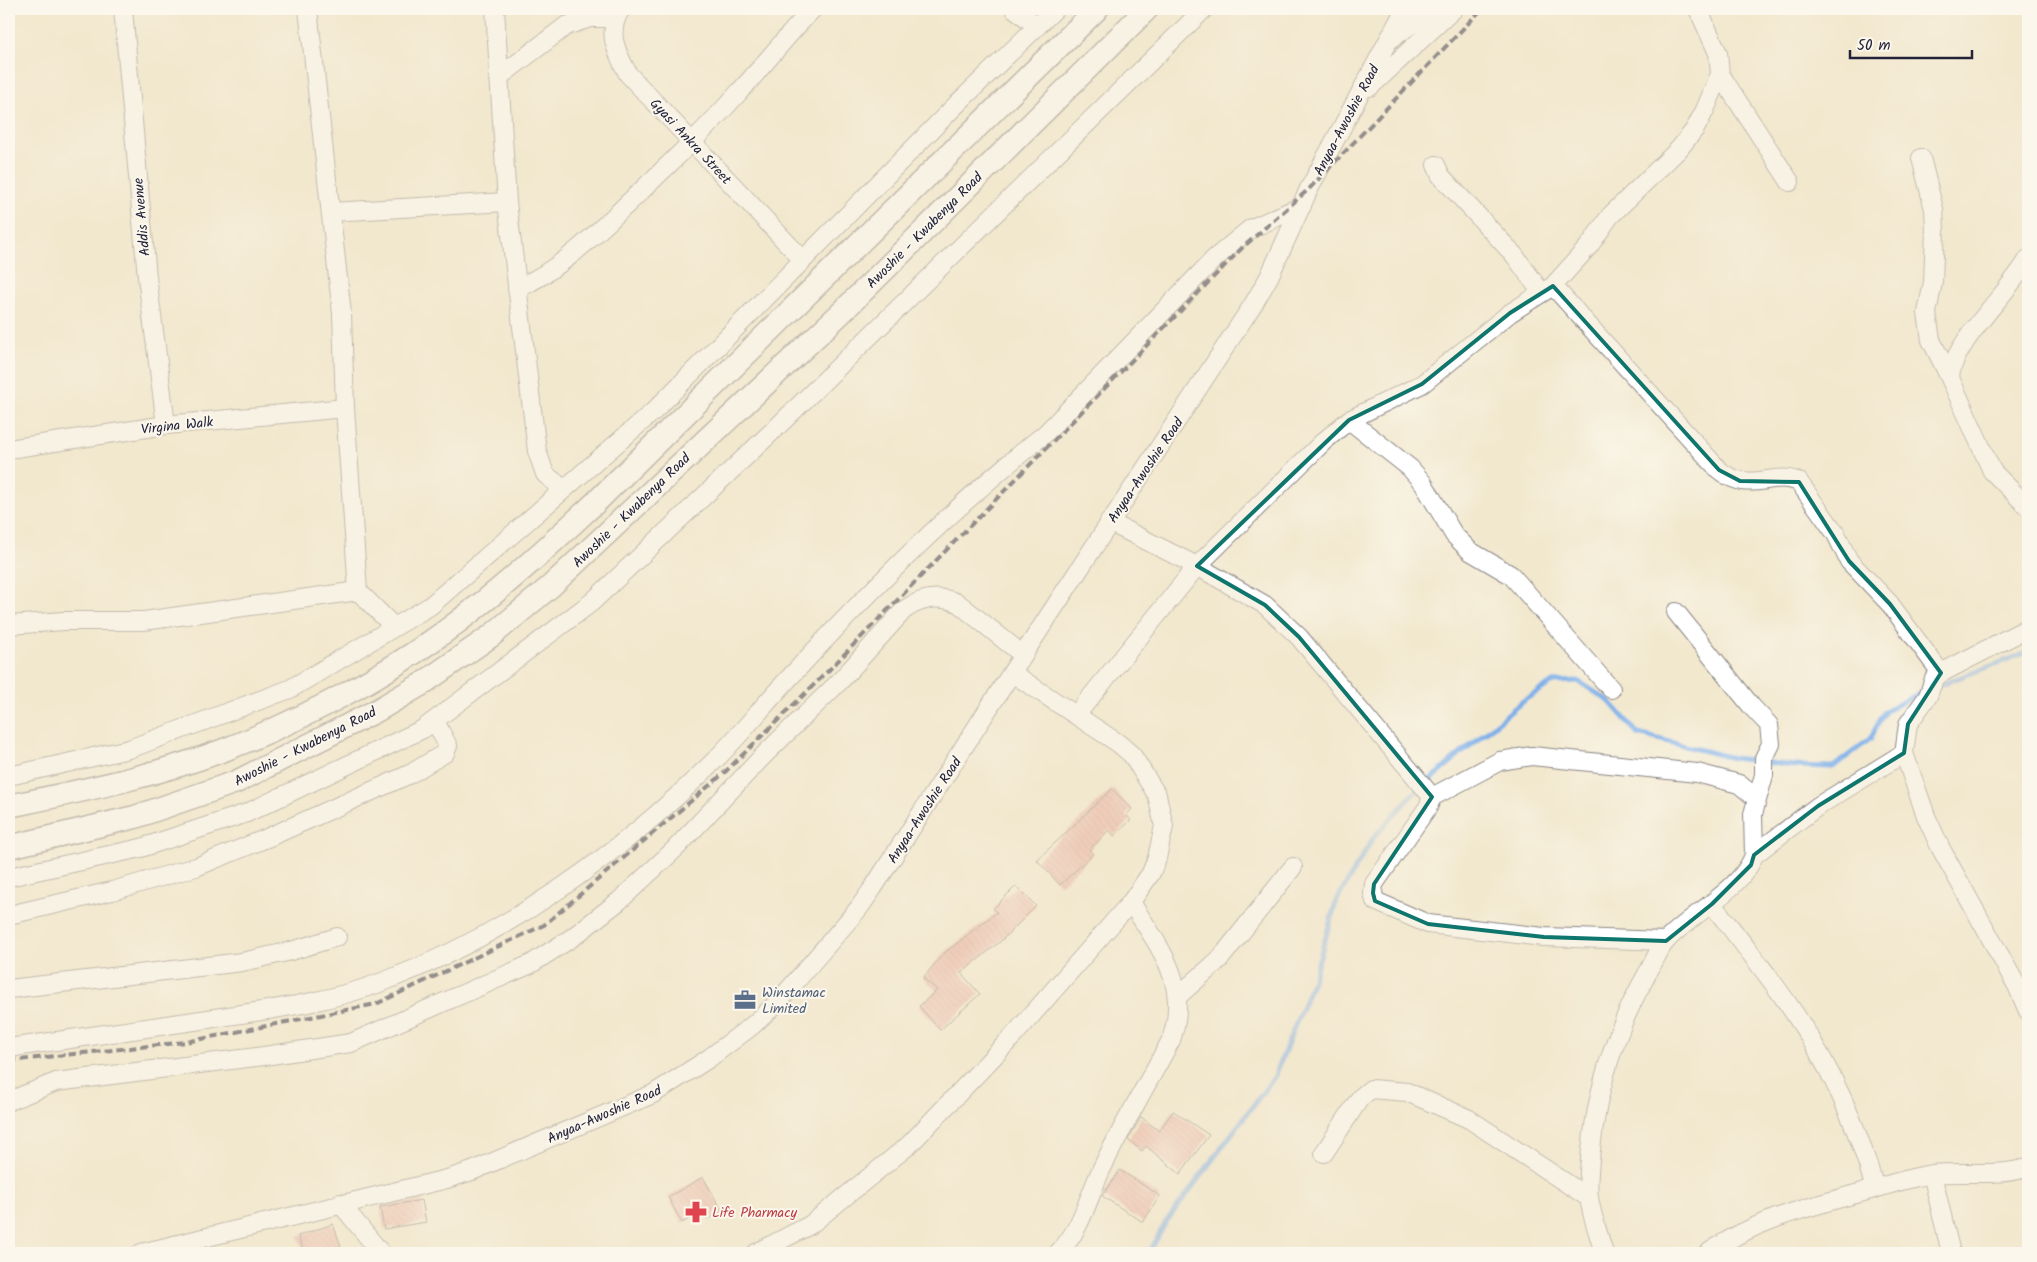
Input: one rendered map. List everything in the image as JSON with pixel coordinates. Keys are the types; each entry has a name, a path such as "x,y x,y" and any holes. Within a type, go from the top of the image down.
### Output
{"main road":[{"path":"9,806 136,778 224,750 314,709 361,685 405,658 472,612 531,563 1097,9"},
{"name":"Awoshie - Kwabenya Road","path":"9,847 135,817 236,782 376,711 422,684 490,636 551,586 842,312 1147,9"},
{"path":"819,282 816,293 818,302 831,313 842,312"}],"street":[{"name":"Addis Avenue","path":"123,9 147,277 166,425"},
{"path":"308,9 342,314 345,408 358,591 394,627"},
{"path":"495,9 507,202 537,451 545,474 564,490"},
{"path":"517,289 544,276 569,258 692,143 742,90 791,30 813,9"},
{"path":"1015,9 1038,26"},
{"path":"9,776 129,749 290,689 430,606 654,411 1056,9"},
{"path":"9,877 140,848 247,813 423,729 592,602 784,420 1204,9"},
{"name":"Anyaa-Awoshie Road","path":"141,1253 472,1171 623,1108 672,1083 753,1025 778,1002 860,908 1109,522 1254,303 1269,277 1302,206 1405,9"},
{"path":"1388,41 1433,9"},
{"path":"1360,96 1454,9"},
{"path":"1698,9 1718,53 1720,74 1790,182"},
{"path":"499,77 566,26 590,18 618,13"},
{"name":"Gyasi Ankra Street","path":"618,13 612,31 615,48 628,74 803,260"},
{"path":"1076,715 1197,566 1322,442 1349,420 1422,384 1510,312 1547,289 1585,252 1610,216 1679,149 1695,129 1720,74"},
{"path":"1921,158 1934,209 1933,282 1927,314 1931,340 1992,470 2028,507"},
{"path":"1436,165 1441,176 1515,256 1730,479 1740,482 1786,480 1799,482 1836,534 1849,561 1890,604 1938,676"},
{"path":"331,212 507,202"},
{"path":"9,1048 326,1000 386,981 462,948 521,916 573,880 602,857 660,810 717,758 792,674 883,580 1012,461 1046,433 1214,259 1250,229 1302,206"},
{"path":"1950,378 1950,369 1961,348 2028,260"},
{"name":"Virgina Walk","path":"9,449 166,425 345,408"},
{"path":"1349,420 1410,468 1422,483 1454,534 1470,551 1511,576 1611,689"},
{"path":"1109,522 1197,566 1265,605 1299,637 1426,789 1428,807 1374,884 1373,894 1375,901 1428,924 1544,937 1666,941"},
{"path":"9,626 64,621 144,621 358,591"},
{"path":"9,1101 56,1082 351,1043 531,964 573,937 619,901 674,850 765,754 810,713 904,610 912,604 934,598 947,599 958,603 1023,655"},
{"path":"1604,1253 1589,1198 1591,1148 1596,1105 1602,1078 1630,1003 1666,941 1712,904 1751,865 1754,855 1753,814 1771,744 1770,725 1752,707 1676,612"},
{"path":"2028,628 1938,676 1928,696 1908,724 1904,753 1926,816 1937,839 2018,986 2028,1010"},
{"path":"756,1253 810,1226 909,1145 1016,1034 1131,902 1151,873 1157,858 1164,826 1162,810 1157,795 1132,755 1118,743 1012,674"},
{"path":"9,915 112,891 196,867 267,838 410,774 445,753 448,746 435,720"},
{"path":"1754,855 1818,806 1904,753"},
{"path":"1426,789 1500,761 1532,756 1697,773 1739,784 1756,798"},
{"path":"1178,997 1220,959 1293,868"},
{"path":"1058,1253 1069,1243 1076,1230 1105,1161 1171,1040 1176,1024 1178,997 1170,965 1131,902"},
{"path":"1712,904 1786,1002 1824,1062 1864,1149 1875,1189"},
{"path":"9,989 242,962 291,952 337,936"},
{"path":"1324,1153 1360,1098 1371,1089 1407,1092 1470,1119 1589,1198"},
{"path":"1708,1253 1759,1224 1790,1213 1875,1189 1932,1174 2012,1171 2028,1167"},
{"path":"1932,1174 1951,1253"},
{"path":"340,1203 381,1253"}],"highlighted area":[{"path":"1553,286 1719,470 1740,481 1799,482 1849,561 1890,604 1941,673 1908,724 1904,753 1818,806 1754,855 1751,865 1712,904 1666,941 1544,937 1428,924 1375,901 1373,893 1374,884 1432,797 1299,637 1265,605 1197,566 1349,420 1422,384 1510,313"}],"building":[{"path":"1112,789 1132,809 1126,815 1131,820 1114,836 1109,830 1089,850 1093,854 1060,885 1037,860"},
{"path":"1016,886 1036,906 1001,941 961,973 980,994 940,1030 919,1006 937,990 923,978 943,954 997,912 993,909"},
{"path":"1173,1111 1209,1135 1180,1174 1146,1146 1142,1151 1128,1140 1141,1117 1159,1131"},
{"path":"1120,1170 1160,1196 1143,1222 1102,1196"},
{"path":"703,1177 722,1211 708,1219 703,1211 682,1223 668,1197"},
{"path":"422,1200 426,1222 384,1229 380,1207"},
{"path":"333,1224 341,1246 319,1253 304,1253 298,1236"}],"waterway":[{"path":"1937,686 2028,652"},
{"path":"1149,1253 1166,1222 1275,1076 1313,980 1336,902 1373,838 1413,794 1523,701 1553,682 1578,681 1610,702 1638,734 1733,758 1794,766 1833,767 1870,739 1885,711 1924,691"}],"railway":[{"path":"9,1061 186,1042 376,1004 544,925 723,774 827,672 1242,248 1309,189 1482,9"}],"place":[{"name":"Winstamac Limited","path":"745,1000"},
{"name":"Life Pharmacy","path":"696,1212"}]}
